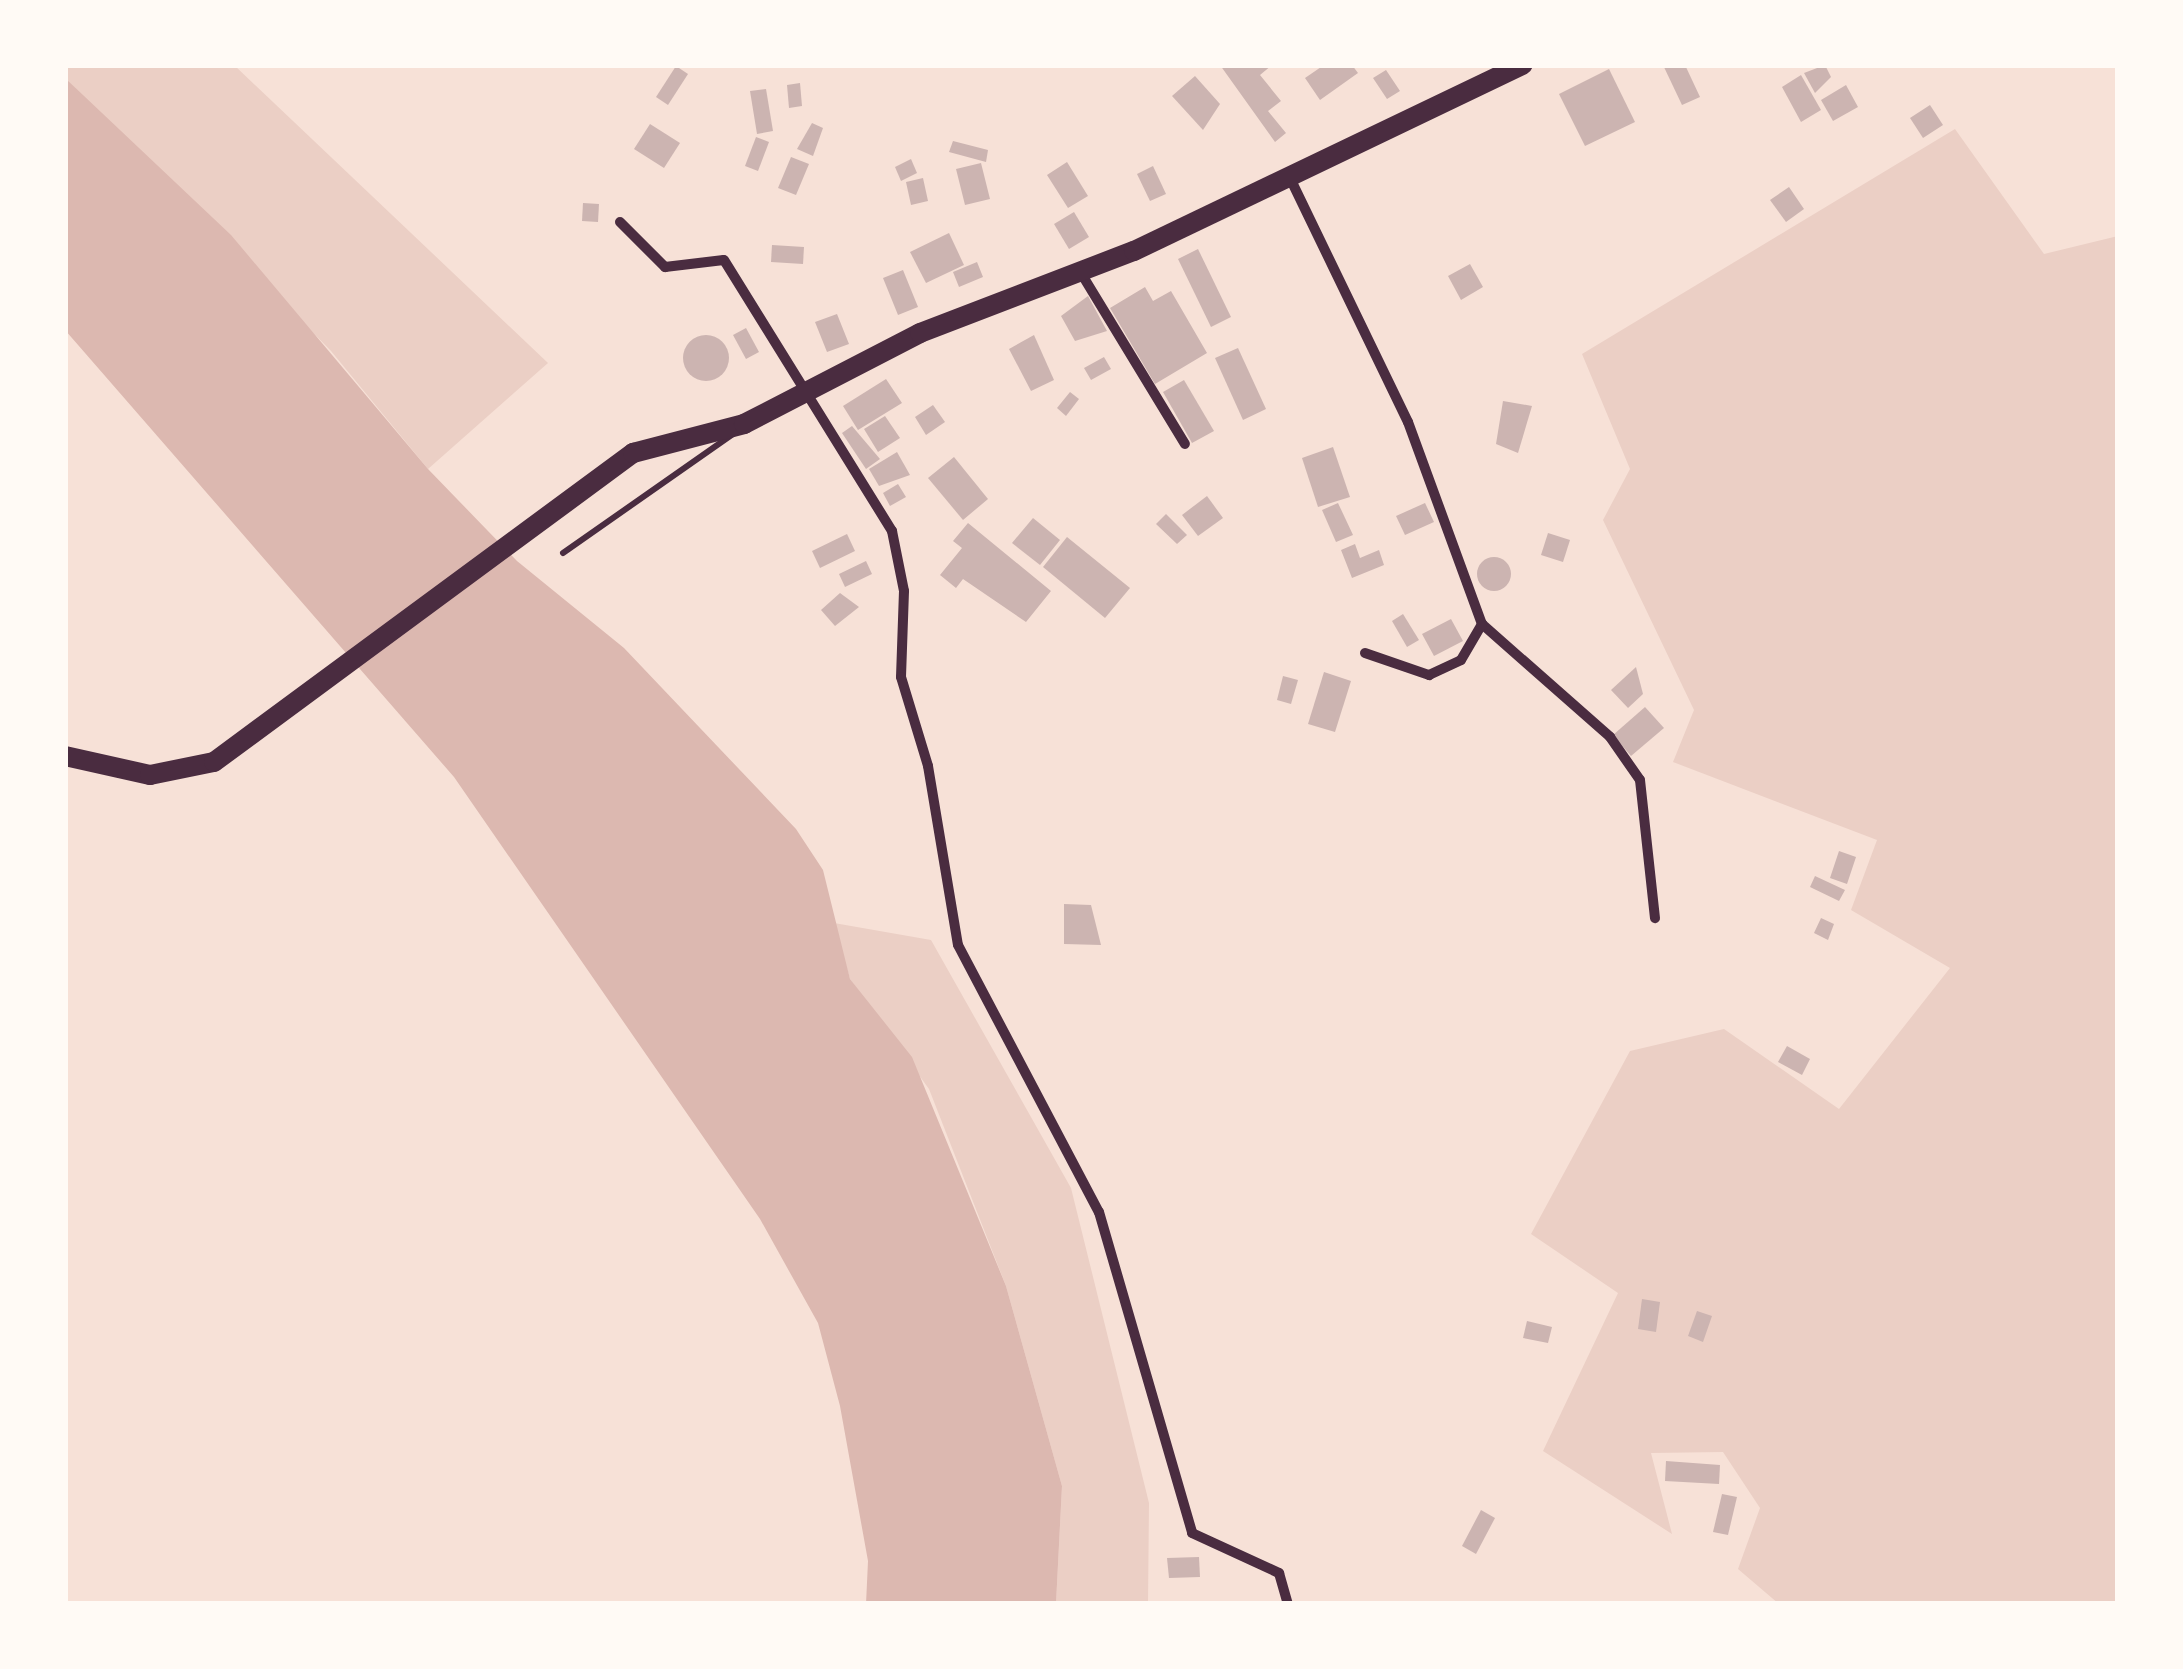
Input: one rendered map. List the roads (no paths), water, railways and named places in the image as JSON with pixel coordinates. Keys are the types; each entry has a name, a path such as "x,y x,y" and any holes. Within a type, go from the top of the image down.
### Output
{"highway":[{"path":"65,756 182,774 284,712 590,479 633,453 744,424 920,334 1081,273 1290,178 1523,65"}],"street":[{"path":"1290,178 1408,422 1482,624 1610,737 1640,780 1655,918"},
{"path":"620,222 665,267 724,260 892,531 904,591 901,676 928,766 958,945 1099,1212 1192,1533 1279,1573 1288,1604"},
{"path":"1081,273 1185,444"},
{"path":"1365,653 1430,675 1461,660 1482,624"}],"lane":[{"path":"563,553 744,424"}]}
